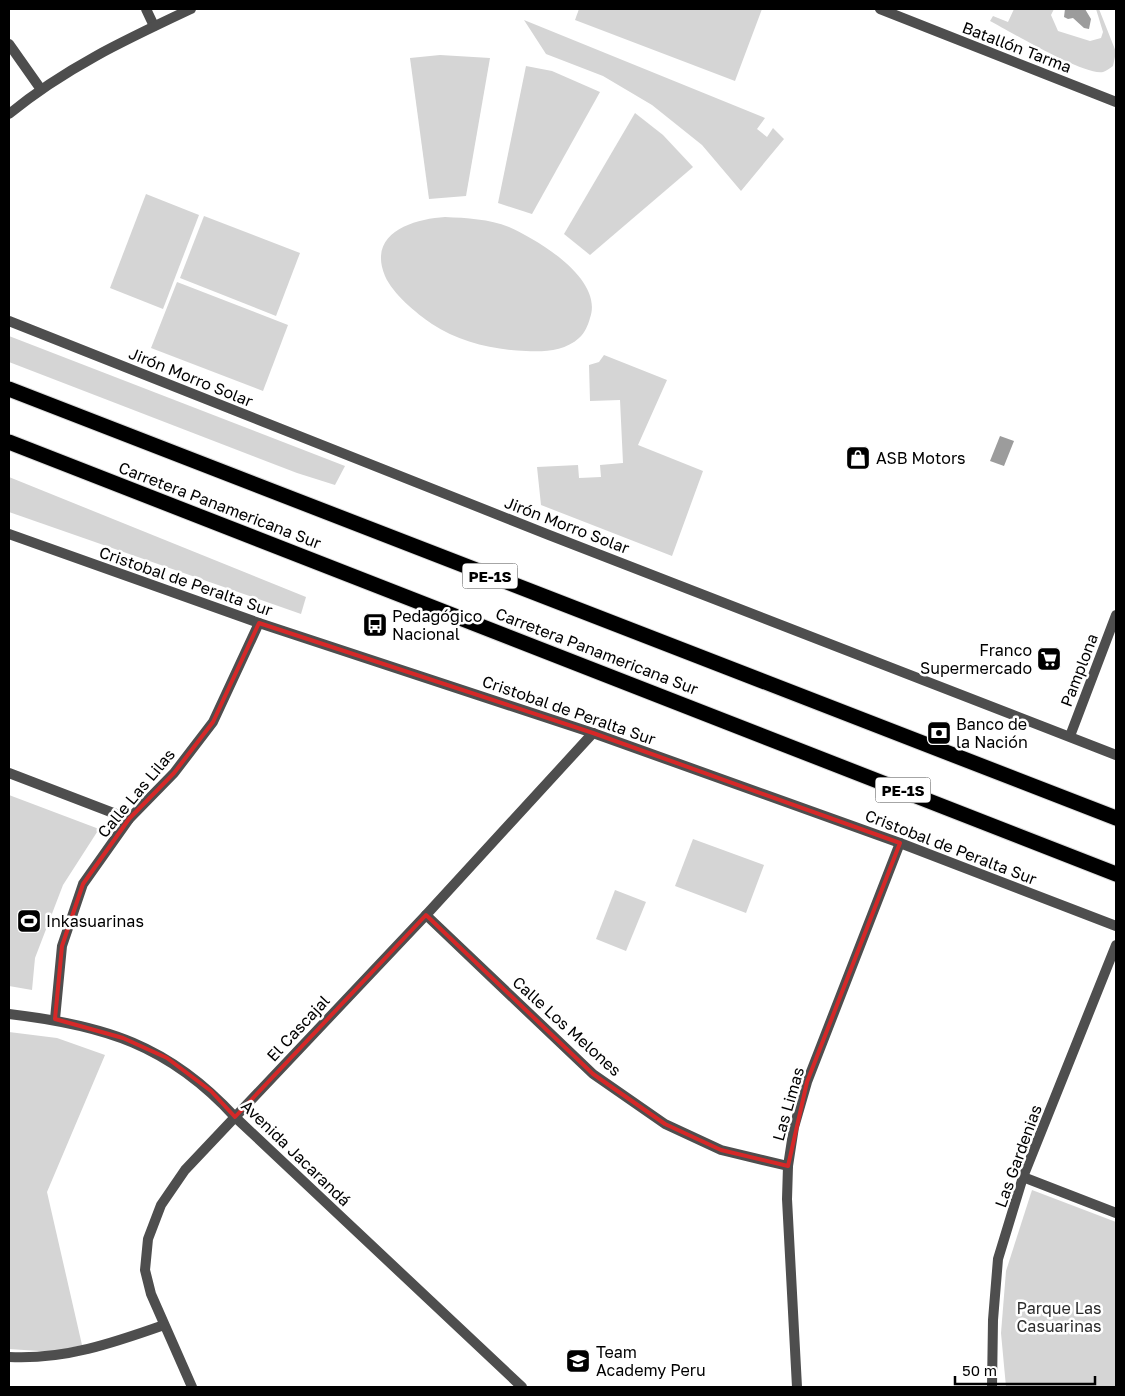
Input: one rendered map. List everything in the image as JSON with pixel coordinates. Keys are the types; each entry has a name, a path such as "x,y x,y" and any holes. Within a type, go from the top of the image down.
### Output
{"highway":[{"name":"Carretera Panamericana Sur","path":"9,389 1116,818"},
{"name":"Carretera Panamericana Sur","path":"9,442 1116,874"}],"street":[{"path":"146,9 154,26"},
{"path":"9,114 40,88 73,67 191,9"},
{"name":"Batallón Tarma","path":"880,9 1116,100"},
{"path":"9,44 40,88"},
{"name":"Jirón Morro Solar","path":"9,321 531,528 1116,755"},
{"name":"Cristobal de Peralta Sur","path":"9,534 259,622 593,733 900,843 1116,926"},
{"name":"Pamplona","path":"1070,736 1116,615"},
{"name":"Calle Las Lilas","path":"55,1019 62,946 82,884 129,819 174,772 213,722 259,622"},
{"name":"El Cascajal","path":"192,1387 164,1325 145,1270 148,1239 161,1205 184,1170 426,915 593,733"},
{"path":"9,773 129,819"},
{"name":"Las Limas","path":"797,1387 787,1199 788,1166 794,1127 807,1082 900,843"},
{"name":"Calle Los Melones","path":"426,915 601,1080 673,1128 721,1150 788,1166"},
{"name":"Las Gardenias","path":"992,1387 993,1320 998,1259 1023,1177 1116,945"},
{"name":"Avenida Jacarandá","path":"9,1014 55,1019 123,1038 167,1058 211,1091 235,1117 522,1387"},
{"path":"1023,1177 1116,1213"},
{"path":"9,1357 58,1356 100,1347 164,1325"}],"highlighted area":[{"path":"259,623 593,733 900,843 807,1082 788,1166 721,1150 665,1124 593,1074 426,915 235,1117 211,1091 167,1058 123,1038 55,1019 62,946 83,884 129,819 174,773 213,722"}],"green space":[{"path":"579,9 762,9 735,81 575,20"},
{"path":"1014,9 1054,9 1051,15 1058,31 1090,41 1101,38 1103,32 1096,9 1099,9 1116,52 1113,66 1103,72 1080,67 1064,61 990,21 993,16 1008,22"},
{"path":"524,20 765,118 757,129 767,137 773,128 784,139 741,191 702,145 652,105 603,76 546,54"},
{"path":"440,55 490,58 466,196 429,199 410,58"},
{"path":"526,66 552,71 600,92 532,214 498,203"},
{"path":"635,113 663,135 693,167 590,255 564,234"},
{"path":"146,194 199,215 163,309 110,288"},
{"path":"204,216 300,253 276,316 180,278"},
{"path":"432,218 470,218 509,227 536,241 566,263 578,275 587,289 592,303 589,321 581,336 567,346 547,351 489,347 454,336 432,324 412,309 393,290 385,276 381,261 382,249 396,231 407,225"},
{"path":"177,282 288,325 263,391 151,348"},
{"path":"9,336 345,466 335,485 297,473 9,362"},
{"path":"604,355 667,380 638,445 703,471 672,556 541,505 537,467 578,465 579,478 601,477 600,465 623,463 620,400 590,401 589,365 599,362"},
{"path":"9,477 306,597 301,614 9,512"},
{"name":"Inkasuarinas","path":"9,795 99,829 63,885 35,958 32,990 9,986"},
{"path":"693,839 764,865 746,913 675,886"},
{"path":"615,890 646,902 626,951 596,939"},
{"path":"9,1032 57,1038 105,1055 47,1192 82,1345 54,1352 9,1349"},
{"name":"Parque Las Casuarinas","path":"1032,1190 1116,1222 1116,1387 1006,1387 1001,1333 1006,1271"}],"shaded area":[{"path":"1065,9 1085,9 1091,19 1089,29 1084,28 1073,18 1068,19 1064,17"},
{"path":"1000,436 1014,441 1004,466 990,461"}],"place":[{"name":"ASB Motors","path":"858,458"},
{"name":"Pedagógico Nacional","path":"375,625"},
{"name":"Franco Supermercado","path":"1049,659"},
{"name":"Banco de la Nación","path":"939,733"},
{"name":"Inkasuarinas","path":"29,921"},
{"name":"Team Academy Peru","path":"578,1361"}]}
